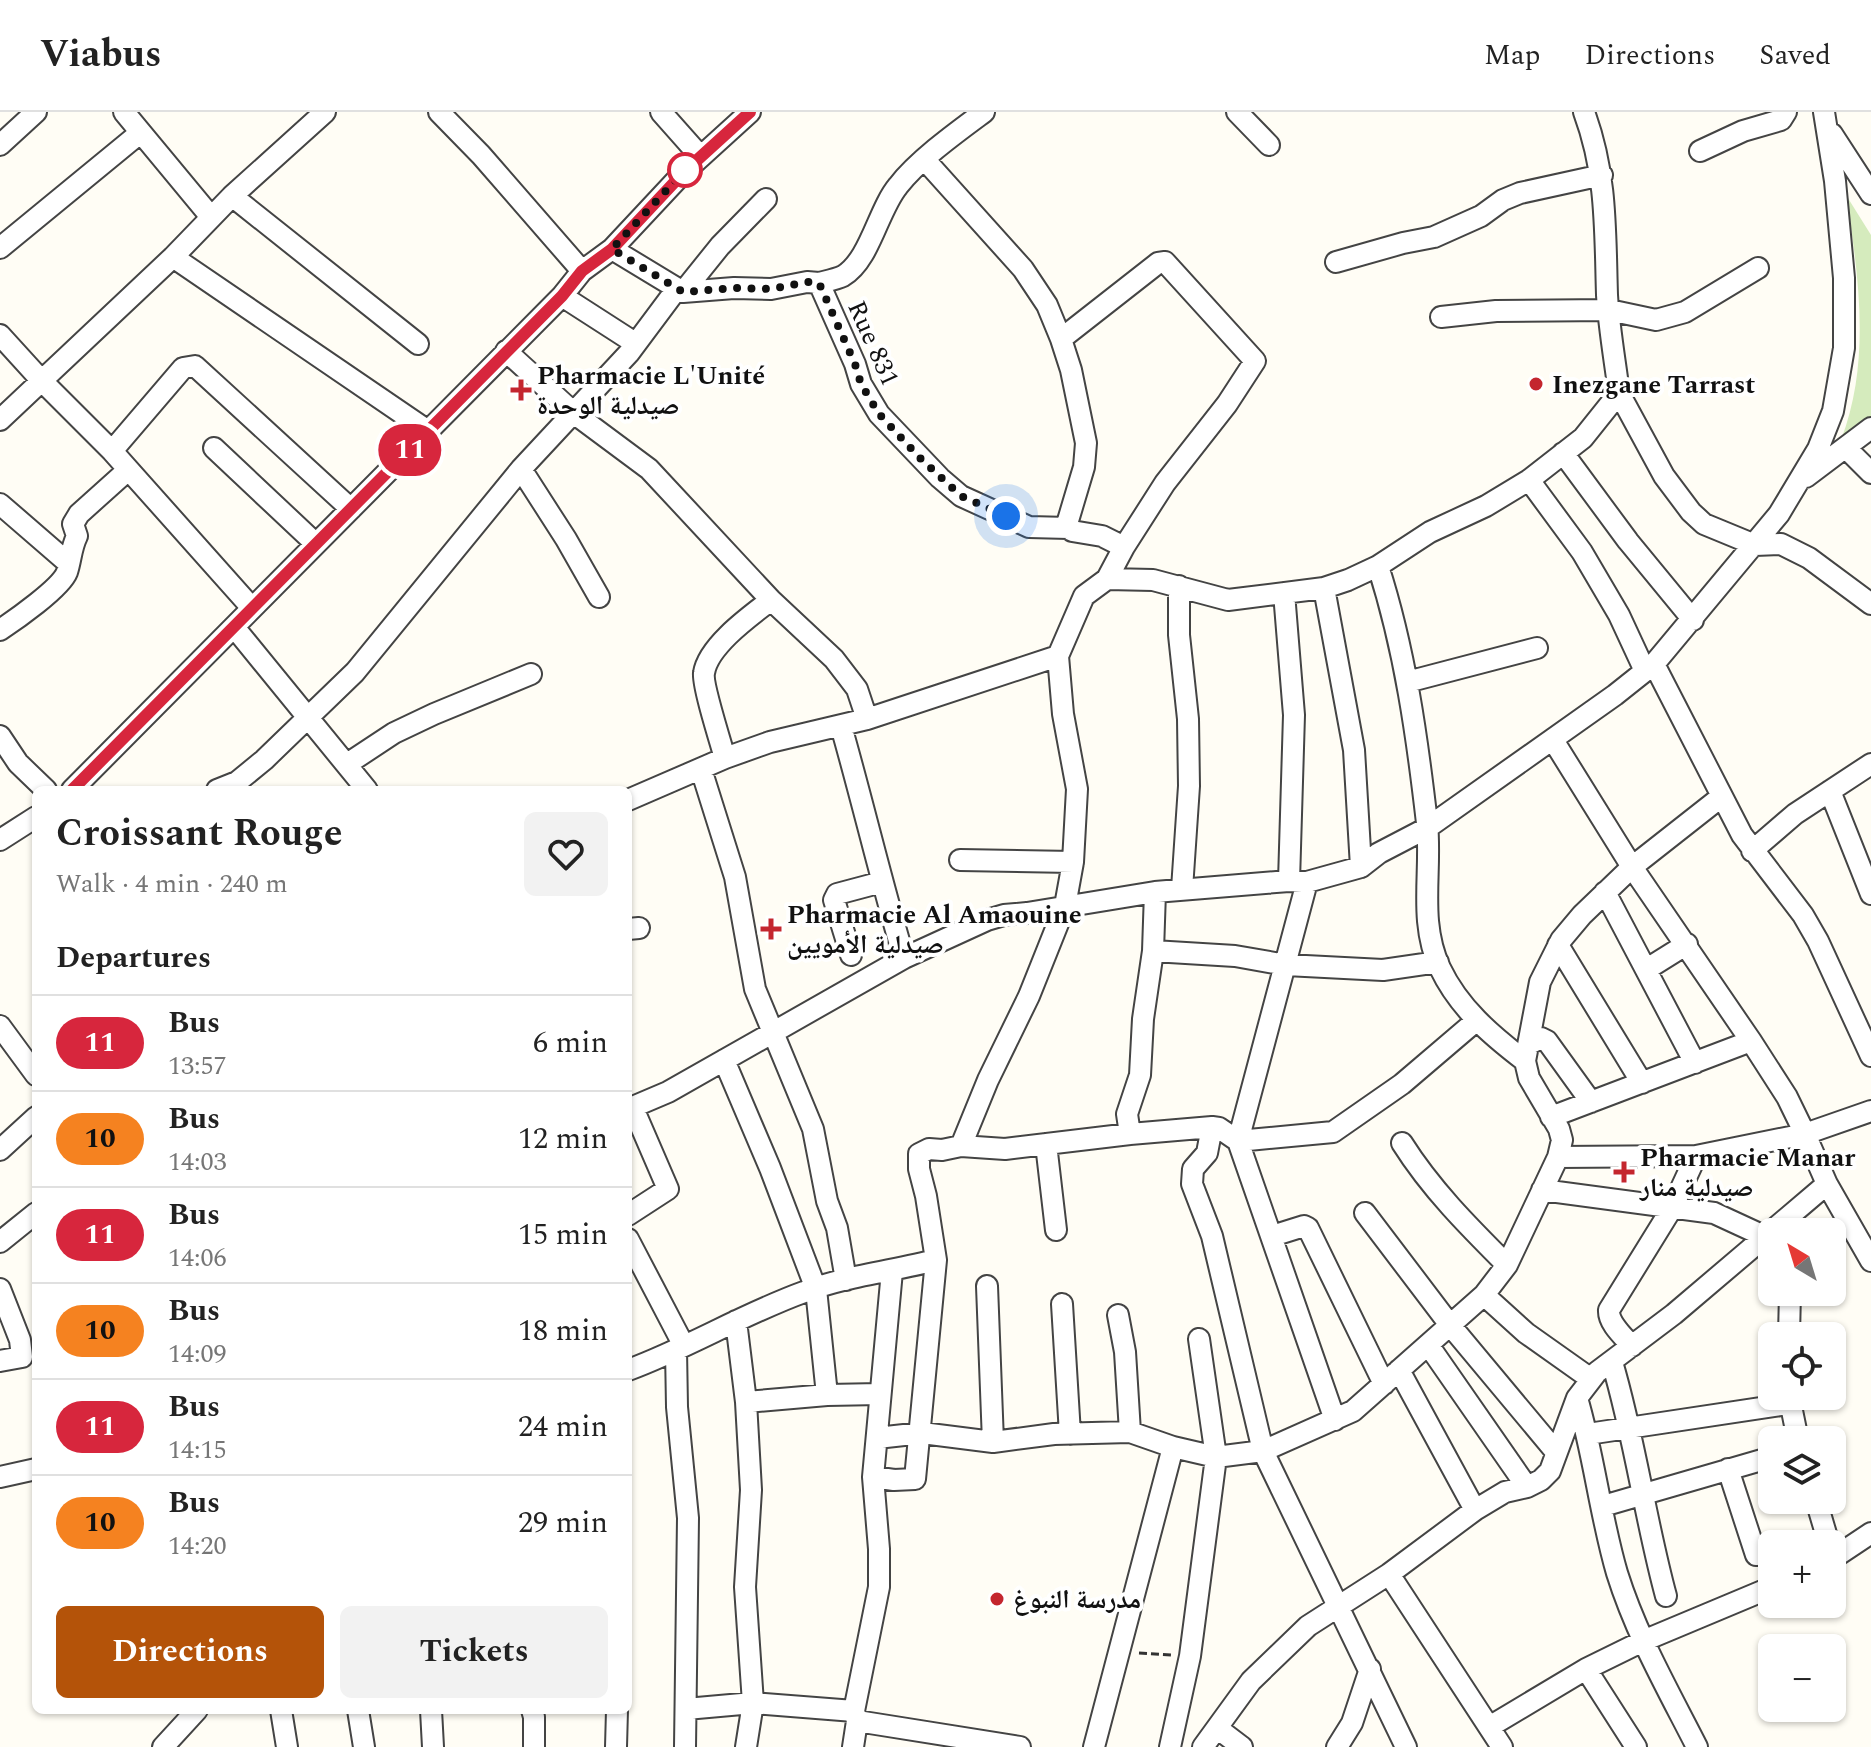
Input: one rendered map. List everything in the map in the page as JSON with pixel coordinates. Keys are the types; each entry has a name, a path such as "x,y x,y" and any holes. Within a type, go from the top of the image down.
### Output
{"street":[{"path":"0,145 36,112"},
{"path":"124,112 211,217"},
{"path":"0,420 173,257 232,196 325,112"},
{"path":"439,112 481,155 582,271"},
{"path":"661,112 700,156"},
{"path":"76,786 562,296 582,271 612,249 700,156 750,112"},
{"path":"819,283 843,276 861,258 878,218 899,184 984,112"},
{"path":"1237,112 1269,145"},
{"path":"1584,112 1594,138 1602,175 1609,310 1619,393 1664,476 1704,524 1755,545 1781,544 1809,558 1871,604"},
{"path":"1700,151 1743,131 1781,120 1786,112"},
{"path":"1826,120 1871,194"},
{"path":"632,1107 668,1092 904,958 987,920 1155,892 1298,881 1361,867 1379,853 1427,828 1553,740 1650,667 1755,545 1800,482 1818,449 1833,411 1844,348 1844,278 1826,120"},
{"path":"0,248 140,133"},
{"path":"925,160 1023,269 1047,305 1061,339 1071,370 1086,443 1084,467 1067,524 1069,528"},
{"path":"1336,262 1434,237 1481,216 1503,200 1520,193 1602,175"},
{"path":"232,196 418,344"},
{"path":"227,786 237,782 264,760 355,672 521,469 575,414 679,291 766,199"},
{"path":"612,249 679,291"},
{"path":"173,257 428,431"},
{"path":"961,1146 988,1080 1029,996 1065,906 1073,862 1078,802 1076,774 1063,714 1058,656 1084,596 1107,579 1165,483 1227,404 1255,361 1165,262 1158,263 1061,339"},
{"path":"1441,317 1496,311 1609,310 1656,320 1685,312 1758,268"},
{"name":"Rue 831","path":"679,291 771,289 807,282 819,283 861,384 879,414 940,478 961,496 1029,527 1069,528 1102,536 1124,547"},
{"path":"562,296 635,343"},
{"path":"0,335 112,451 252,608"},
{"path":"506,351 575,414 649,469 771,600 834,659 857,689 867,719"},
{"path":"112,451 183,368 195,366 351,509"},
{"path":"1107,579 1153,580 1228,600 1324,588 1378,566 1430,532 1486,506 1529,480 1583,438 1619,393"},
{"path":"1800,482 1871,428"},
{"path":"214,448 316,544"},
{"path":"1846,448 1871,473"},
{"path":"1563,453 1628,541 1693,620"},
{"path":"521,469 599,597"},
{"path":"0,630 58,587 67,571 67,562 77,536 73,524 79,514 128,470"},
{"path":"1529,480 1582,552 1752,851 1803,915 1871,1056"},
{"path":"0,504 67,562"},
{"path":"1378,566 1396,622 1407,682 1427,828 1425,901 1430,939 1453,992 1485,1030 1527,1052"},
{"path":"1179,586 1179,635 1188,719 1189,786 1182,889"},
{"path":"1324,588 1354,750 1361,867"},
{"path":"1284,593 1294,715 1298,881 1286,965 1238,1141 1335,1420"},
{"path":"725,758 703,675 710,658 728,636 771,600"},
{"path":"234,627 364,786"},
{"path":"1407,682 1537,648"},
{"path":"632,798 770,742 867,719 1058,656"},
{"path":"347,764 394,733 531,674"},
{"path":"841,726 904,958"},
{"path":"0,736 18,763 42,786"},
{"path":"1553,740 1632,867 1687,944 1787,1097 1827,1184 1871,1261"},
{"path":"701,769 735,877 755,989 813,1129 846,1280"},
{"path":"1752,851 1795,814 1830,791 1869,772"},
{"path":"1830,791 1871,894"},
{"path":"877,1438 922,1433 993,1442 1130,1432 1173,1447 1216,1457 1263,1451 1353,1411 1484,1295 1507,1265 1558,1157 1562,1140 1559,1129 1529,1078 1527,1052 1540,982 1558,945 1582,915 1632,867 1721,797"},
{"path":"0,840 32,823"},
{"path":"960,860 1073,862"},
{"path":"851,955 834,900 837,894 882,882"},
{"path":"1130,1134 1127,1114 1140,1075 1143,1019 1153,951 1155,892"},
{"path":"1605,892 1695,1063"},
{"path":"1647,969 1687,944"},
{"path":"1558,945 1642,1083"},
{"path":"1153,951 1235,956 1286,965 1383,970 1438,962"},
{"path":"873,1477 915,1479 922,1433 936,1260 919,1154 929,1149 961,1146 1005,1149 1212,1127 1219,1128 1238,1141 1323,1135 1342,1128 1402,1084 1477,1020"},
{"path":"0,1026 32,1070"},
{"path":"1527,1052 1541,1038 1547,1041 1591,1102"},
{"path":"1551,1117 1751,1041"},
{"path":"724,1060 770,1168 816,1289 827,1395"},
{"path":"1558,1157 1696,1156 1805,1134 1871,1111"},
{"path":"632,1112 668,1189 632,1212"},
{"path":"0,1150 32,1121"},
{"path":"1212,1127 1207,1153 1193,1169 1192,1184 1212,1236 1263,1451 1370,1669 1403,1746"},
{"path":"1402,1143 1440,1197 1507,1265"},
{"path":"1046,1144 1056,1230"},
{"path":"1632,1346 1611,1321 1609,1310 1672,1208 1696,1156"},
{"path":"1796,1218 1827,1184"},
{"path":"1542,1190 1714,1213 1758,1233"},
{"path":"1365,1213 1450,1325 1556,1452"},
{"path":"0,1242 32,1216"},
{"path":"1272,1236 1304,1226 1308,1228 1391,1377 1475,1510"},
{"path":"1203,1747 1251,1681 1308,1626 1389,1574 1475,1510 1505,1492 1527,1487 1550,1471 1577,1398 1591,1379 1758,1244"},
{"path":"632,1247 680,1348 677,1407 688,1518 685,1747"},
{"path":"632,1368 808,1290 936,1260"},
{"path":"853,1747 879,1587 873,1477 892,1271"},
{"path":"987,1286 993,1442"},
{"path":"0,1289 29,1359 0,1361"},
{"path":"1484,1295 1526,1333 1591,1379"},
{"path":"1062,1304 1070,1434"},
{"path":"1118,1315 1125,1352 1130,1432"},
{"path":"736,1321 746,1402 751,1490 745,1597 753,1703 746,1747"},
{"path":"1170,1747 1190,1656 1216,1457 1199,1339"},
{"path":"1429,1346 1527,1487"},
{"path":"1612,1362 1630,1429 1641,1495 1666,1596"},
{"path":"746,1402 880,1394"},
{"path":"1577,1398 1588,1434 1617,1570 1643,1641 1697,1747"},
{"path":"1588,1434 1758,1406"},
{"path":"1094,1747 1173,1447"},
{"path":"1603,1506 1758,1461"},
{"path":"1728,1469 1756,1555"},
{"path":"0,1477 32,1470"},
{"path":"1846,1549 1871,1533"},
{"path":"1389,1574 1502,1747"},
{"path":"1489,1727 1586,1669 1643,1641 1758,1593"},
{"path":"1337,1747 1352,1723 1370,1669"},
{"path":"1586,1669 1636,1747"},
{"path":"686,1709 753,1703 856,1716 1010,1746"},
{"path":"163,1747 193,1714"},
{"path":"282,1714 287,1747"},
{"path":"359,1714 364,1747"},
{"path":"431,1714 433,1747"},
{"path":"532,1714 534,1747"},
{"path":"616,1747 617,1714"},
{"path":"1217,1728 1242,1747"}],"path":[{"path":"1119,1652 1190,1656"}],"green space":[{"path":"1846,195 1871,235 1871,417 1841,440 1856,380 1860,319"}],"bus line":[{"name":"11","path":"76,786 562,296 582,271 612,249 684,172 750,112"}],"place":[{"name":"Inezgane Tarrast","path":"1536,384"},
{"name":"Pharmacie L'Unité صيدلية الوحدة","path":"521,390"},
{"name":"Pharmacie Al Amaouine صيدلية الأمويين","path":"771,929"},
{"name":"Pharmacie Manar صيدلية منار","path":"1624,1172"},
{"name":"مدرسة النبوغ","path":"997,1599"}],"route":[{"path":"685,170 612,249 683,292 771,289 807,282 819,283 861,384 879,414 961,496 1006,516"}]}
